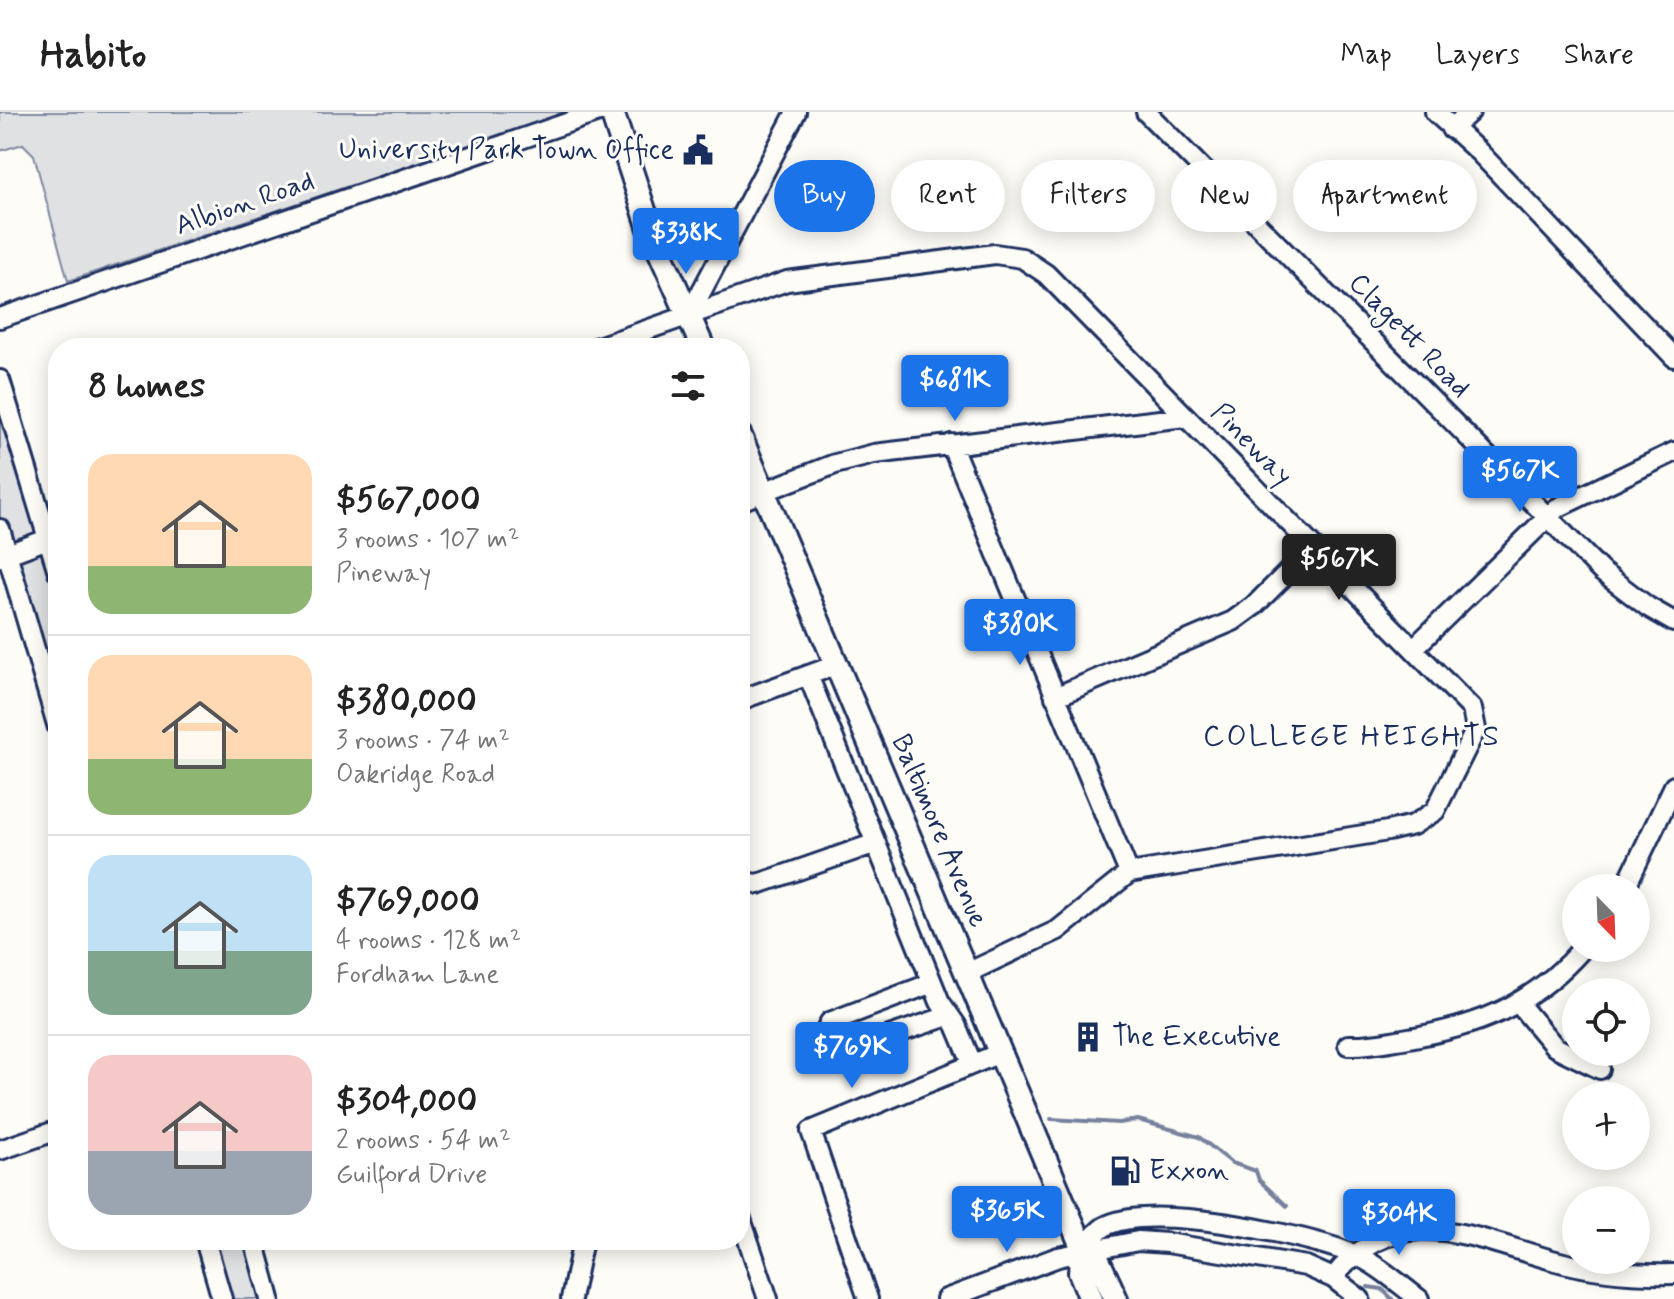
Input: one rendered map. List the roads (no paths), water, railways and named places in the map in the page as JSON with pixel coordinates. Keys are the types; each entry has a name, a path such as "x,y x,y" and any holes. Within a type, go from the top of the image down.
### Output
{"main road":[{"path":"612,112 651,232 693,313 700,338"},
{"name":"Baltimore Avenue","path":"750,461 1083,1249 1080,1272 1091,1299"},
{"name":"Baltimore Avenue","path":"1083,1249 1098,1260 1116,1299"}],"street":[{"name":"Albion Road","path":"0,318 599,112"},
{"path":"693,313 796,112"},
{"name":"Clagett Road","path":"1146,112 1546,518 1622,590 1674,622"},
{"path":"1435,112 1479,152 1674,357"},
{"path":"1451,129 1470,112"},
{"name":"Pineway","path":"623,338 799,279 995,254 1016,256 1046,274 1415,647 1472,709 1477,721 1432,815 1413,825 1129,873 1058,930 967,973"},
{"path":"723,256 724,302"},
{"path":"0,380 48,522"},
{"path":"750,498 854,458 1185,417"},
{"path":"951,444 1129,873"},
{"path":"1415,647 1546,518 1568,501 1674,452"},
{"path":"0,529 4,555 48,696"},
{"path":"4,555 48,539"},
{"path":"1055,697 1233,621 1255,605 1313,547"},
{"path":"750,696 836,665"},
{"path":"808,675 932,983 972,1063"},
{"path":"1632,874 1674,786"},
{"path":"750,883 758,884 876,843"},
{"path":"1348,1045 1362,1046 1459,1028 1519,1004 1567,962"},
{"path":"932,983 830,1022 825,1029 827,1043 832,1049 848,1050 948,1016"},
{"path":"1519,1004 1555,1047 1600,1069"},
{"path":"868,1299 811,1131 1000,1053"},
{"path":"0,1150 48,1133"},
{"path":"1083,1249 1108,1225 1140,1218 1169,1218 1292,1234 1355,1255 1377,1267 1419,1299"},
{"path":"1333,1278 1355,1255 1389,1237 1435,1228 1472,1233 1568,1264 1633,1273 1674,1274"},
{"path":"946,1299 1083,1249 1138,1241 1287,1261 1333,1278 1360,1299"},
{"path":"750,1246 768,1299"},
{"path":"207,1250 219,1298"},
{"path":"258,1250 270,1299"},
{"path":"571,1299 581,1250"}],"waterway":[{"path":"1051,1119 1119,1123 1138,1120 1199,1137 1232,1163 1256,1171 1259,1180 1287,1206"},
{"path":"1368,1287 1382,1289 1392,1299"}],"place":[{"name":"University Park Town Office","path":"698,150"},
{"name":"The Executive","path":"1088,1037"},
{"name":"Exxon","path":"1125,1171"}],"district":[{"name":"COLLEGE HEIGHTS","path":"1352,736"}]}
